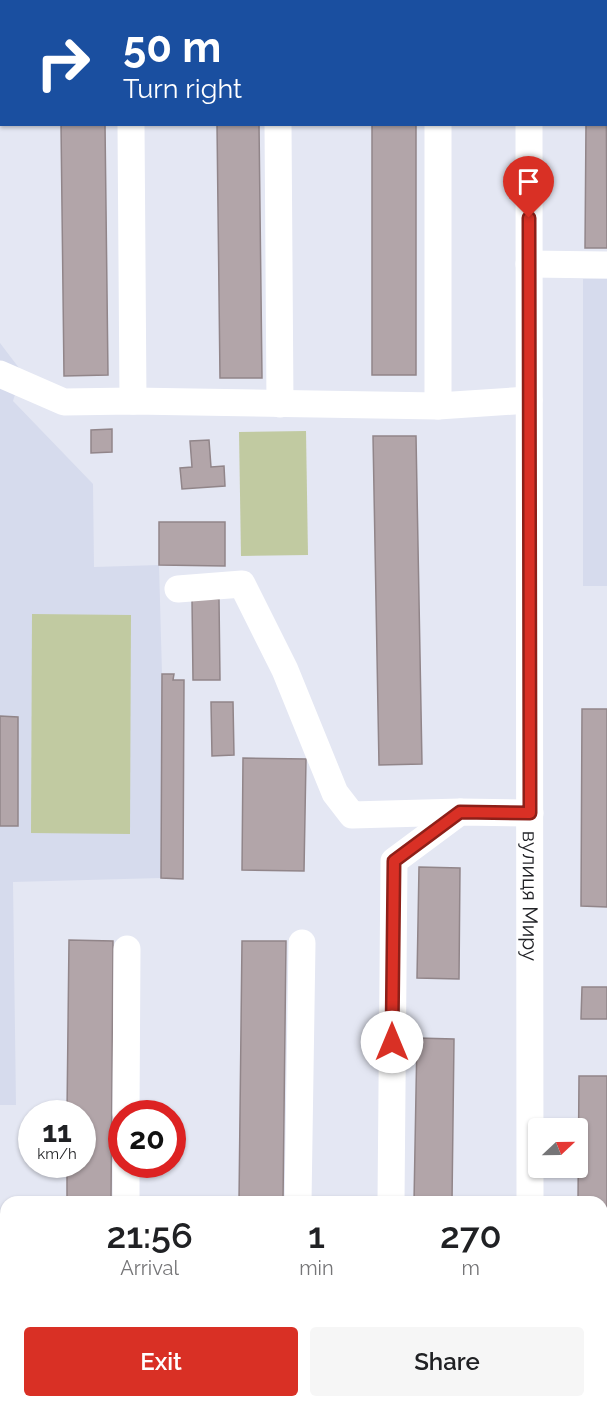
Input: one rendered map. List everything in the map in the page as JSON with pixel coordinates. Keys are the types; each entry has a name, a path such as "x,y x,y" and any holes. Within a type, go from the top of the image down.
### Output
{"street":[{"path":"131,126 134,401"},
{"path":"278,126 280,404"},
{"path":"438,126 438,406"},
{"name":"вулиця Миру","path":"529,126 530,1196"},
{"path":"529,264 607,265"},
{"path":"0,374 64,402 438,406 529,400"},
{"path":"178,589 242,584 285,670 335,793 352,815 530,813"},
{"path":"391,1196 394,861 460,812"},
{"path":"298,1196 302,944"},
{"path":"126,1100 127,949"},
{"path":"126,1178 126,1196"}],"shaded area":[{"path":"583,279 607,279 607,586 583,586"},
{"path":"0,343 22,372 13,401 93,484 94,567 159,565 162,674 161,878 13,882 16,1105 0,1105"}],"green space":[{"path":"306,431 308,555 241,556 239,432"},
{"path":"32,614 131,615 130,834 31,833"}],"building":[{"path":"61,126 105,126 108,375 64,376"},
{"path":"217,126 259,126 262,378 220,378"},
{"path":"372,126 416,126 416,375 372,375"},
{"path":"586,126 606,126 607,248 585,248"},
{"path":"112,429 112,452 91,453 91,430"},
{"path":"373,436 416,436 422,764 379,765"},
{"path":"209,440 211,467 224,466 225,486 182,489 180,468 192,467 190,441"},
{"path":"159,522 225,522 225,566 159,565"},
{"path":"192,599 219,599 220,680 193,680"},
{"path":"162,674 174,674 173,680 184,680 183,879 161,878"},
{"path":"211,702 233,702 234,755 212,756"},
{"path":"582,709 607,709 607,907 581,906"},
{"path":"0,716 18,717 18,826 0,826"},
{"path":"243,758 306,759 304,871 242,870"},
{"path":"419,867 460,868 459,979 417,978"},
{"path":"69,940 113,941 112,1100 108,1100 108,1178 111,1178 111,1196 67,1196 67,1178 96,1178 96,1100 67,1100"},
{"path":"242,941 286,941 283,1196 239,1196"},
{"path":"582,987 607,987 607,1019 581,1019"},
{"path":"417,1038 454,1039 452,1196 414,1196"},
{"path":"579,1076 607,1076 607,1196 578,1196 578,1178 588,1178 588,1118 579,1118"}],"route":[{"path":"392,1042 394,861 460,812 530,813 529,218"}]}
